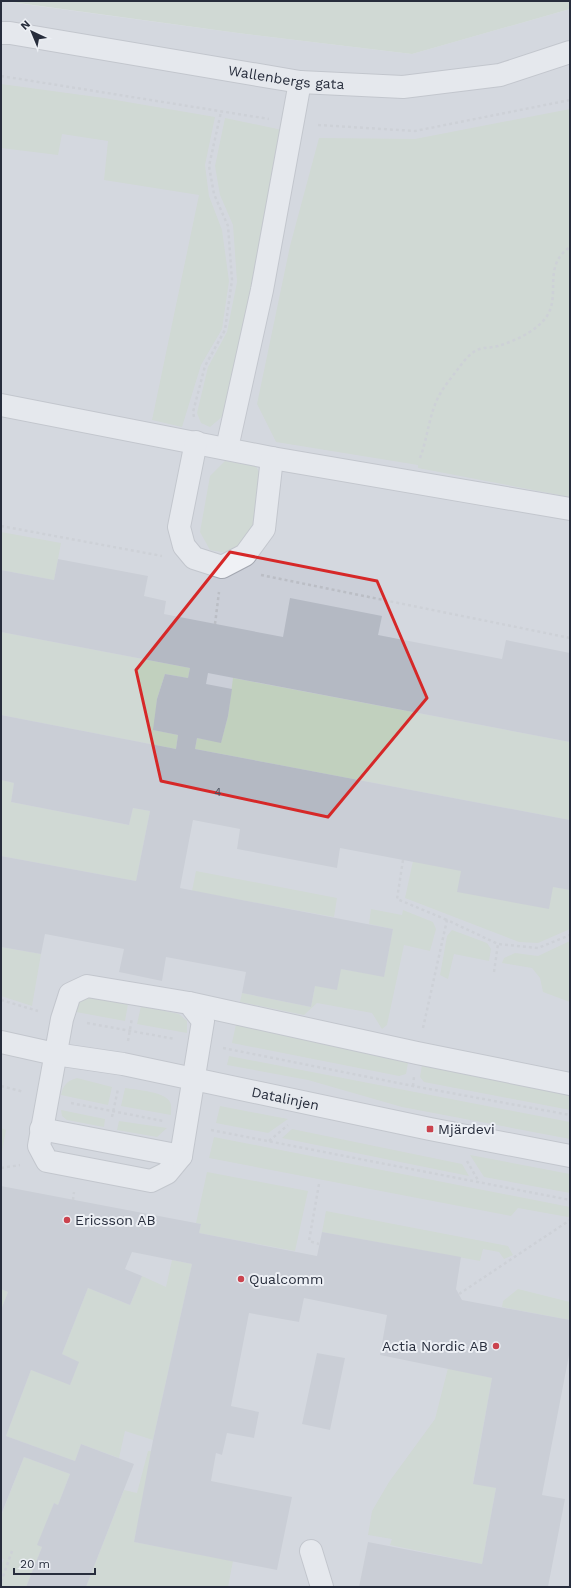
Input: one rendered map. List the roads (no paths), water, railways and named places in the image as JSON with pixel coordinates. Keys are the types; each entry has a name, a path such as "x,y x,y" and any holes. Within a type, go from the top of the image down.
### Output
{"street":[{"name":"Wallenbergs gata","path":"1,33 300,82 403,87 500,75 570,52"},
{"path":"227,448 262,290 300,82"},
{"path":"1,405 272,458 411,480 570,509"},
{"path":"196,442 179,527 184,546 194,558 222,567 245,555 264,529 272,458"},
{"path":"189,1003 203,1021 181,1156 167,1173 151,1181 46,1161 39,1146 62,1018 70,994 88,986 189,1003 417,1053 570,1084"},
{"name":"Datalinjen","path":"1,1042 55,1054 123,1064 193,1080 570,1156"},
{"path":"41,1129 181,1156"},
{"path":"311,1551 322,1587"}],"place":[{"name":"Mjärdevi","path":"430,1129"},
{"name":"Ericsson AB","path":"67,1220"},
{"name":"Qualcomm","path":"241,1279"},
{"name":"Actia Nordic AB","path":"496,1346"}]}
